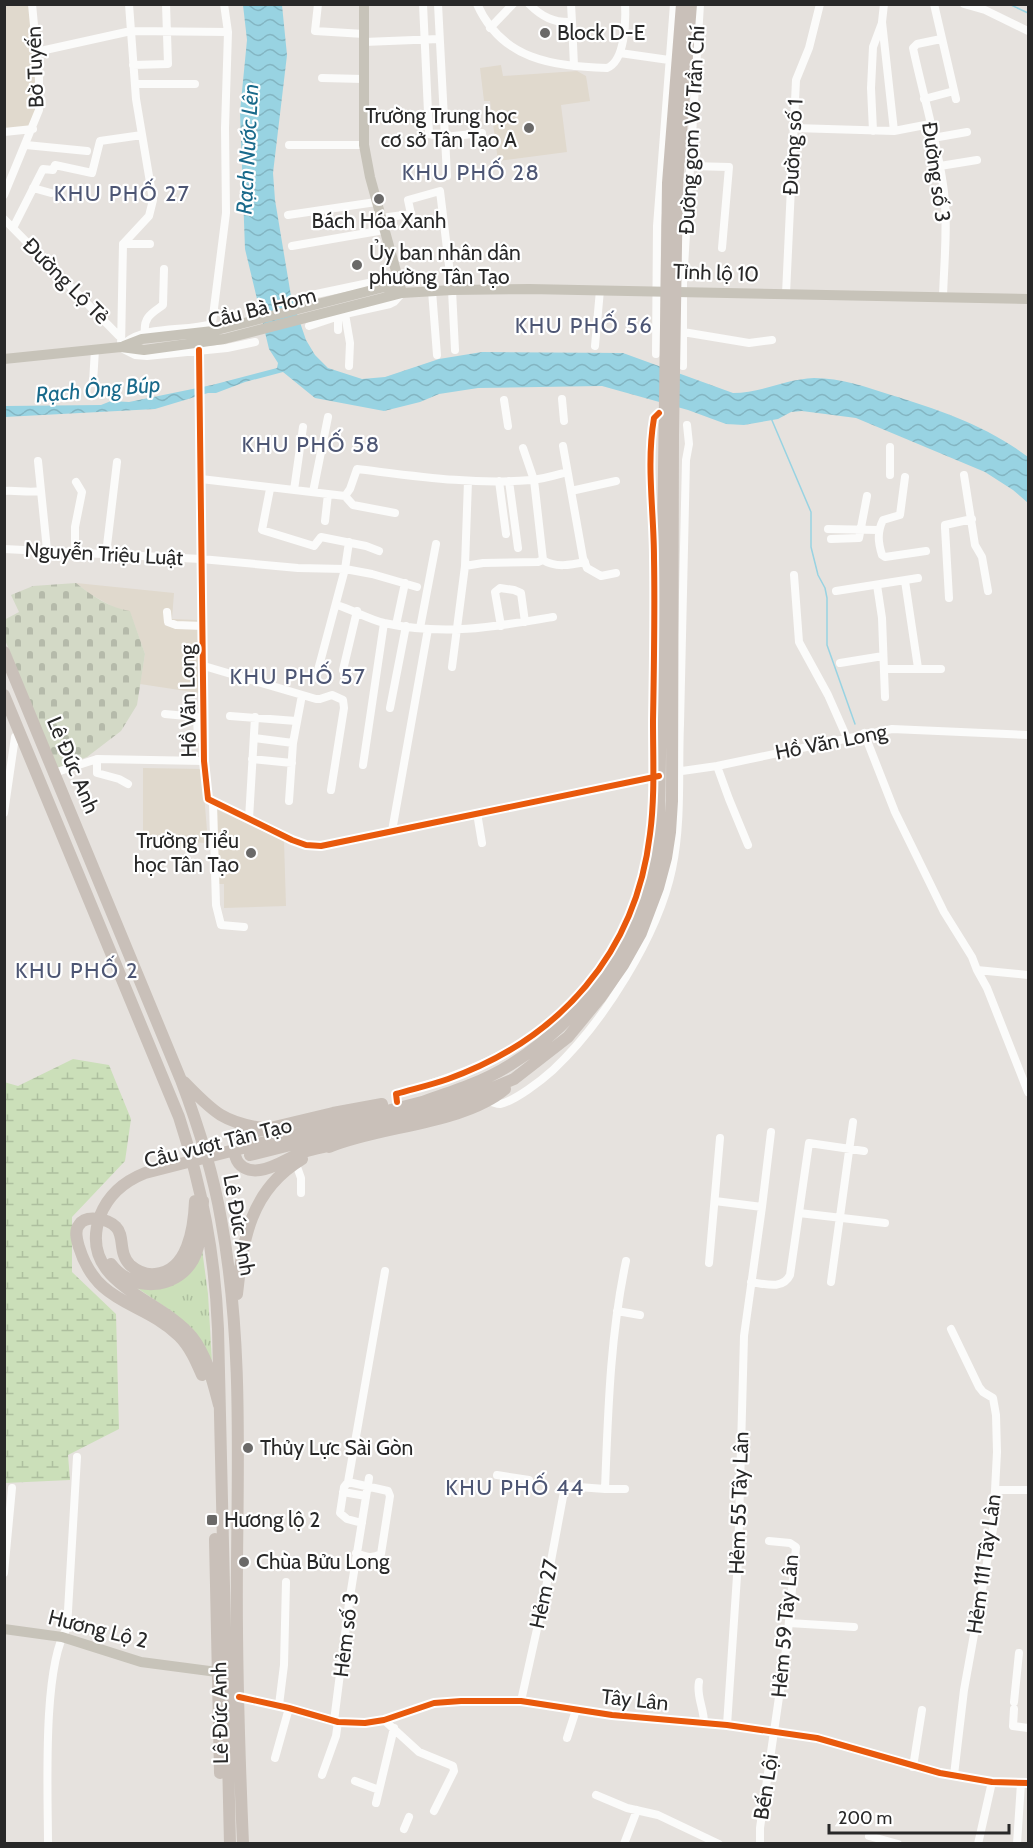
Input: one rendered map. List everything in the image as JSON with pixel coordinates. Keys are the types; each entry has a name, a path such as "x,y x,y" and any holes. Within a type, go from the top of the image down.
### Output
{"highway":[{"path":"373,1119 476,1083 508,1066 544,1041 571,1017 590,995 624,943 637,915 656,855 659,829 657,776 668,435 672,183 682,4"},
{"path":"672,183 691,4"},
{"path":"544,1041 476,1074 397,1102 333,1113 249,1133 236,1143 237,1160 249,1170 257,1171 269,1168 304,1151 441,1117 498,1095 514,1079 568,1037 583,1021 623,965 641,933 658,888 666,858 676,772 668,435"},
{"name":"Lê Đức Anh","path":"4,652 182,1080 196,1121 221,1218 233,1316"},
{"path":"5,674 25,702"},
{"name":"Lê Đức Anh","path":"5,674 172,1072 190,1122 216,1216 223,1260 238,1431 239,1720 233,1842"},
{"name":"Lê Đức Anh","path":"5,696 190,1149 212,1246 216,1292 219,1405 226,1466"},
{"name":"Lê Đức Anh","path":"5,696 15,737 170,1100 194,1196 194,1215 187,1248 181,1260 161,1274 145,1274 135,1269 125,1259 120,1232 114,1225 91,1219 81,1222 77,1229 77,1238 82,1256 99,1283 123,1303 170,1329 189,1349 199,1367 221,1434 214,1456 218,1719 233,1842"},
{"path":"657,776 676,772"},
{"path":"219,1405 206,1364 193,1338 172,1318 111,1276 99,1257 99,1220 105,1206 118,1189 133,1178 154,1170 373,1119 449,1105 514,1079"},
{"path":"182,1080 219,1116 232,1122 266,1129"},
{"path":"231,1340 242,1250 248,1226 256,1208 272,1185 292,1167 310,1155 336,1144"},
{"path":"100,1239 115,1269 124,1276 148,1285 169,1281 185,1270 196,1253 203,1201"},
{"path":"169,1281 183,1263 187,1248"},
{"name":"Lê Đức Anh","path":"231,1340 226,1466 233,1842"},
{"path":"217,1644 221,1654 225,1656 234,1655 238,1647"},
{"path":"217,1672 239,1697"},
{"path":"218,1719 223,1713 230,1712 236,1714 239,1720"}],"main road":[{"path":"364,4 364,145 376,202 402,293"},
{"name":"Tỉnh lộ 10","path":"386,291 402,293 452,290 683,291 1029,299"},
{"name":"Cầu Bà Hom","path":"144,341 213,331 386,291"},
{"path":"4,359 95,350 120,341 144,341"},
{"name":"Hương Lộ 2","path":"4,1629 62,1637 141,1662 217,1672"}],"street":[{"name":"Bờ Tuyến","path":"4,195 39,110 32,4"},
{"path":"129,4 135,84 153,200 149,216 123,244 120,341 135,355 143,356 231,348 255,342"},
{"path":"134,65 168,64 166,4"},
{"path":"164,269 163,305 147,316 144,325 144,341 212,324 226,213 225,128 228,32 224,4"},
{"path":"318,4 315,31 364,38 439,39"},
{"path":"423,4 429,134 444,137 482,133"},
{"path":"438,4 447,176"},
{"path":"477,4 490,28 507,44 538,60 574,66 607,68 617,61 620,52 625,4"},
{"path":"490,28 513,4"},
{"path":"571,4 574,66"},
{"name":"Đường gom Võ Trần Chí","path":"656,354 657,226 674,4"},
{"name":"Đường gom Võ Trần Chí","path":"683,366 683,291 700,4"},
{"name":"Đường số 1","path":"786,294 796,80 809,48 820,4"},
{"path":"884,4 882,22 894,131"},
{"path":"924,99 955,95 934,4"},
{"path":"964,4 985,10 1029,31"},
{"path":"531,6 551,20 572,22"},
{"path":"873,131 871,88 873,47 882,22"},
{"path":"36,52 131,31 228,32"},
{"name":"Đường số 3","path":"941,39 917,44 913,48 940,166 944,194 943,297"},
{"path":"620,52 669,60"},
{"path":"322,78 363,79"},
{"path":"426,80 441,81"},
{"path":"135,84 195,84"},
{"path":"794,128 894,131 930,124"},
{"path":"4,132 33,129"},
{"path":"933,138 967,132"},
{"path":"13,228 43,169 53,170 55,165 92,173 100,141 142,135"},
{"path":"26,145 87,151"},
{"path":"289,145 364,145"},
{"path":"940,166 977,160"},
{"path":"690,166 729,167 722,248"},
{"path":"33,188 51,193"},
{"path":"381,218 411,214 408,200 440,191 452,290 454,350"},
{"path":"288,215 376,202"},
{"name":"Đường Lộ Tẻ","path":"4,219 120,341"},
{"path":"292,246 384,230"},
{"path":"123,244 150,244"},
{"name":"Tỉnh lộ 10","path":"302,297 378,281 391,283 402,293 390,304 341,315 309,326"},
{"path":"432,291 437,355"},
{"path":"595,346 600,291"},
{"path":"338,330 341,315"},
{"path":"341,315 351,348 350,366"},
{"path":"683,332 748,344 772,340"},
{"path":"93,383 95,350"},
{"name":"Hồ Văn Long","path":"199,350 204,761 208,799 213,803 216,905 220,925 244,927"},
{"path":"562,399 564,421"},
{"path":"504,400 508,426"},
{"path":"397,1102 396,1094 457,1075 510,1048 545,1026 586,988 620,938 632,910 643,874 657,776 650,457 654,418 658,413"},
{"path":"314,492 328,417"},
{"path":"487,1100 496,1104 507,1101 548,1074 578,1045 622,983 642,948 665,896 677,832 676,772 689,444 687,425"},
{"path":"294,490 303,427"},
{"path":"563,446 587,568 601,576 616,573"},
{"path":"890,447 890,475"},
{"path":"523,448 534,480 543,560"},
{"path":"38,461 47,550"},
{"path":"106,554 117,462"},
{"path":"345,496 357,469 468,481 534,480 567,472"},
{"path":"964,475 975,545 982,557 988,591"},
{"path":"905,477 900,515 883,520 878,530 880,551 885,557 926,551"},
{"path":"201,479 270,489 345,496 353,505 395,513"},
{"path":"452,667 465,567 468,481"},
{"path":"499,481 506,534"},
{"path":"509,481 518,548"},
{"path":"571,491 616,481"},
{"path":"75,552 75,527 82,492 76,482"},
{"path":"270,489 262,530 314,546 321,537 379,551"},
{"path":"4,491 41,491"},
{"path":"325,521 328,494"},
{"path":"831,539 857,539 859,537 867,496"},
{"path":"949,598 945,525 972,519"},
{"path":"828,529 878,530"},
{"path":"318,670 337,605 349,542"},
{"path":"392,831 436,544"},
{"name":"Nguyễn Triệu Luật","path":"4,549 201,558 298,568 345,569 417,587"},
{"path":"465,567 488,563 543,560 552,565 585,562"},
{"path":"794,575 799,642 828,695 847,738"},
{"path":"836,591 918,578"},
{"path":"905,580 918,668"},
{"path":"396,625 405,583"},
{"path":"877,585 882,614 885,697"},
{"path":"501,626 495,592 500,588 521,593 525,622"},
{"path":"337,605 384,623 457,631 553,617"},
{"path":"344,670 357,611"},
{"path":"167,612 168,622 176,625 203,626"},
{"path":"363,765 384,623"},
{"path":"390,708 406,626"},
{"path":"840,663 883,656"},
{"path":"204,666 302,695 320,699 332,694 343,699 344,708 331,790"},
{"path":"884,669 941,669"},
{"path":"289,801 293,742 302,695"},
{"path":"165,714 197,717 198,739 204,740"},
{"path":"230,716 296,721"},
{"path":"249,819 255,717"},
{"name":"Hồ Văn Long","path":"676,772 717,766 864,733 892,729 1029,735"},
{"path":"864,733 895,812 944,912 972,957 987,988 1026,1079 1029,1092"},
{"path":"4,813 15,737"},
{"path":"254,738 293,742"},
{"path":"54,773 97,759 204,761"},
{"path":"97,759 97,773 128,784"},
{"path":"252,759 292,763"},
{"path":"717,766 748,845"},
{"path":"213,803 306,845 321,846 657,776"},
{"path":"477,813 482,843"},
{"path":"977,970 1029,975"},
{"path":"831,1282 853,1122"},
{"name":"Hẻm 55 Tây Lân","path":"727,1725 738,1561 744,1336 771,1132"},
{"path":"709,1263 720,1138"},
{"path":"751,1282 778,1285 788,1280 809,1143 864,1151"},
{"path":"292,1167 301,1178 301,1193"},
{"path":"715,1201 762,1207"},
{"path":"799,1213 885,1223"},
{"path":"625,1489 605,1490 609,1391 616,1311 626,1261"},
{"path":"362,1523 347,1519 340,1513 344,1487 348,1482 385,1271"},
{"path":"616,1311 640,1315"},
{"name":"Hẻm 111 Tây Lân","path":"951,1329 979,1387 993,1398 996,1415 993,1529 964,1690 954,1775"},
{"path":"48,1844 48,1763 53,1676 62,1637 67,1629 76,1456"},
{"path":"497,1475 529,1480"},
{"path":"348,1482 368,1482 388,1491 390,1496 381,1554 375,1558 356,1553"},
{"name":"Hẻm số 3","path":"322,1775 336,1736 356,1553 368,1482"},
{"name":"Hẻm 27","path":"521,1701 545,1593 565,1486 605,1490"},
{"path":"4,1573 12,1488"},
{"path":"995,1490 1029,1490"},
{"path":"343,1492 366,1496"},
{"name":"Hẻm 59 Tây Lân","path":"769,1541 790,1543 796,1547 775,1731"},
{"path":"279,1705 284,1665 286,1582"},
{"path":"789,1623 854,1628"},
{"path":"1022,1654 1013,1726 1029,1728"},
{"path":"699,1682 697,1691 704,1711 704,1723"},
{"name":"Tây Lân","path":"239,1697 279,1705 336,1721 365,1723 384,1720 434,1703 521,1701 576,1710 775,1731 818,1738 913,1767 992,1782 1025,1783"},
{"path":"275,1758 289,1708"},
{"path":"567,1738 576,1710"},
{"path":"913,1767 922,1710"},
{"path":"384,1720 419,1752 453,1766 454,1771 434,1811"},
{"path":"376,1803 394,1728"},
{"name":"Bến Lội","path":"760,1844 760,1828 775,1731"},
{"path":"356,1781 379,1790"},
{"path":"978,1844 992,1782"},
{"path":"1017,1844 1025,1783"},
{"path":"597,1795 658,1815 719,1844"},
{"path":"624,1844 637,1810"},
{"path":"404,1829 409,1817"},
{"path":"869,1836 898,1844"}],"shaded area":[{"path":"4,5 29,5 37,108 30,127 4,130"},
{"name":"Trường Trung học cơ sở Tân Tạo A","path":"501,65 503,76 577,71 586,76 590,101 561,105 567,152 498,161 490,101 484,101 480,68"},
{"path":"76,583 174,593 172,619 197,620 199,693 140,684 145,654 130,612 119,610 90,594"},
{"path":"143,768 202,769 208,843 143,840"},
{"name":"Trường Tiểu học Tân Tạo","path":"216,809 284,841 286,906 224,908 224,884 219,884"}],"green space":[{"path":"76,583 101,601 130,611 145,654 137,705 121,731 87,757 57,768 5,640 4,620 19,612 11,595 33,586"},
{"path":"73,1059 109,1065 131,1119 125,1161 72,1217 72,1272 116,1314 119,1429 68,1455 70,1480 5,1483 4,1082 18,1086"},
{"path":"202,1249 208,1294 212,1362 174,1313 121,1277 136,1286"}],"water":[{"name":"Rạch Nước Lên","path":"243,5 282,5 287,55 273,173 275,200 291,296 306,340 315,355 328,368 362,379 385,377 439,359 482,352 623,353 733,393 754,391 804,379 824,378 844,381 945,413 980,428 1012,446 1028,457 1028,503 985,472 856,418 802,411 791,412 778,419 744,425 726,424 688,410 602,386 478,388 439,394 420,402 384,411 315,398 283,372 155,409 5,417 5,406 101,405 111,401 129,402 212,385 277,368 278,363 269,349 245,249 240,112 247,40"}],"waterway":[{"path":"1009,4 1028,13"},
{"path":"771,418 811,512 811,547 827,598 827,645 855,724"}],"cycle path":[{"path":"199,350 204,761 208,799 292,840 306,845 321,846 659,776"},
{"path":"397,1102 396,1094 448,1079 488,1062 525,1041 557,1015 586,986 609,953 628,917 642,877 653,806 654,541 651,453 654,418 659,413"},
{"path":"239,1697 338,1722 365,1723 384,1720 434,1703 521,1701 612,1715 727,1725 817,1738 940,1773 992,1782 1028,1783"}],"place":[{"name":"Block D-E","path":"545,33"},
{"name":"Trường Trung học cơ sở Tân Tạo A","path":"529,128"},
{"name":"Bách Hóa Xanh","path":"379,199"},
{"name":"Ủy ban nhân dân phường Tân Tạo","path":"357,265"},
{"name":"Trường Tiểu học Tân Tạo","path":"251,853"},
{"name":"Thủy Lực Sài Gòn","path":"248,1448"},
{"name":"Hương lộ 2","path":"212,1520"},
{"name":"Chùa Bửu Long","path":"244,1562"}],"district":[{"name":"KHU PHỐ 28","path":"471,172"},
{"name":"KHU PHỐ 27","path":"122,193"},
{"name":"KHU PHỐ 56","path":"584,325"},
{"name":"KHU PHỐ 58","path":"311,444"},
{"name":"KHU PHỐ 57","path":"298,676"},
{"name":"KHU PHỐ 2","path":"77,970"},
{"name":"KHU PHỐ 44","path":"515,1487"}],"water label":[{"name":"Rạch Ông Búp","path":"98,389"}]}
